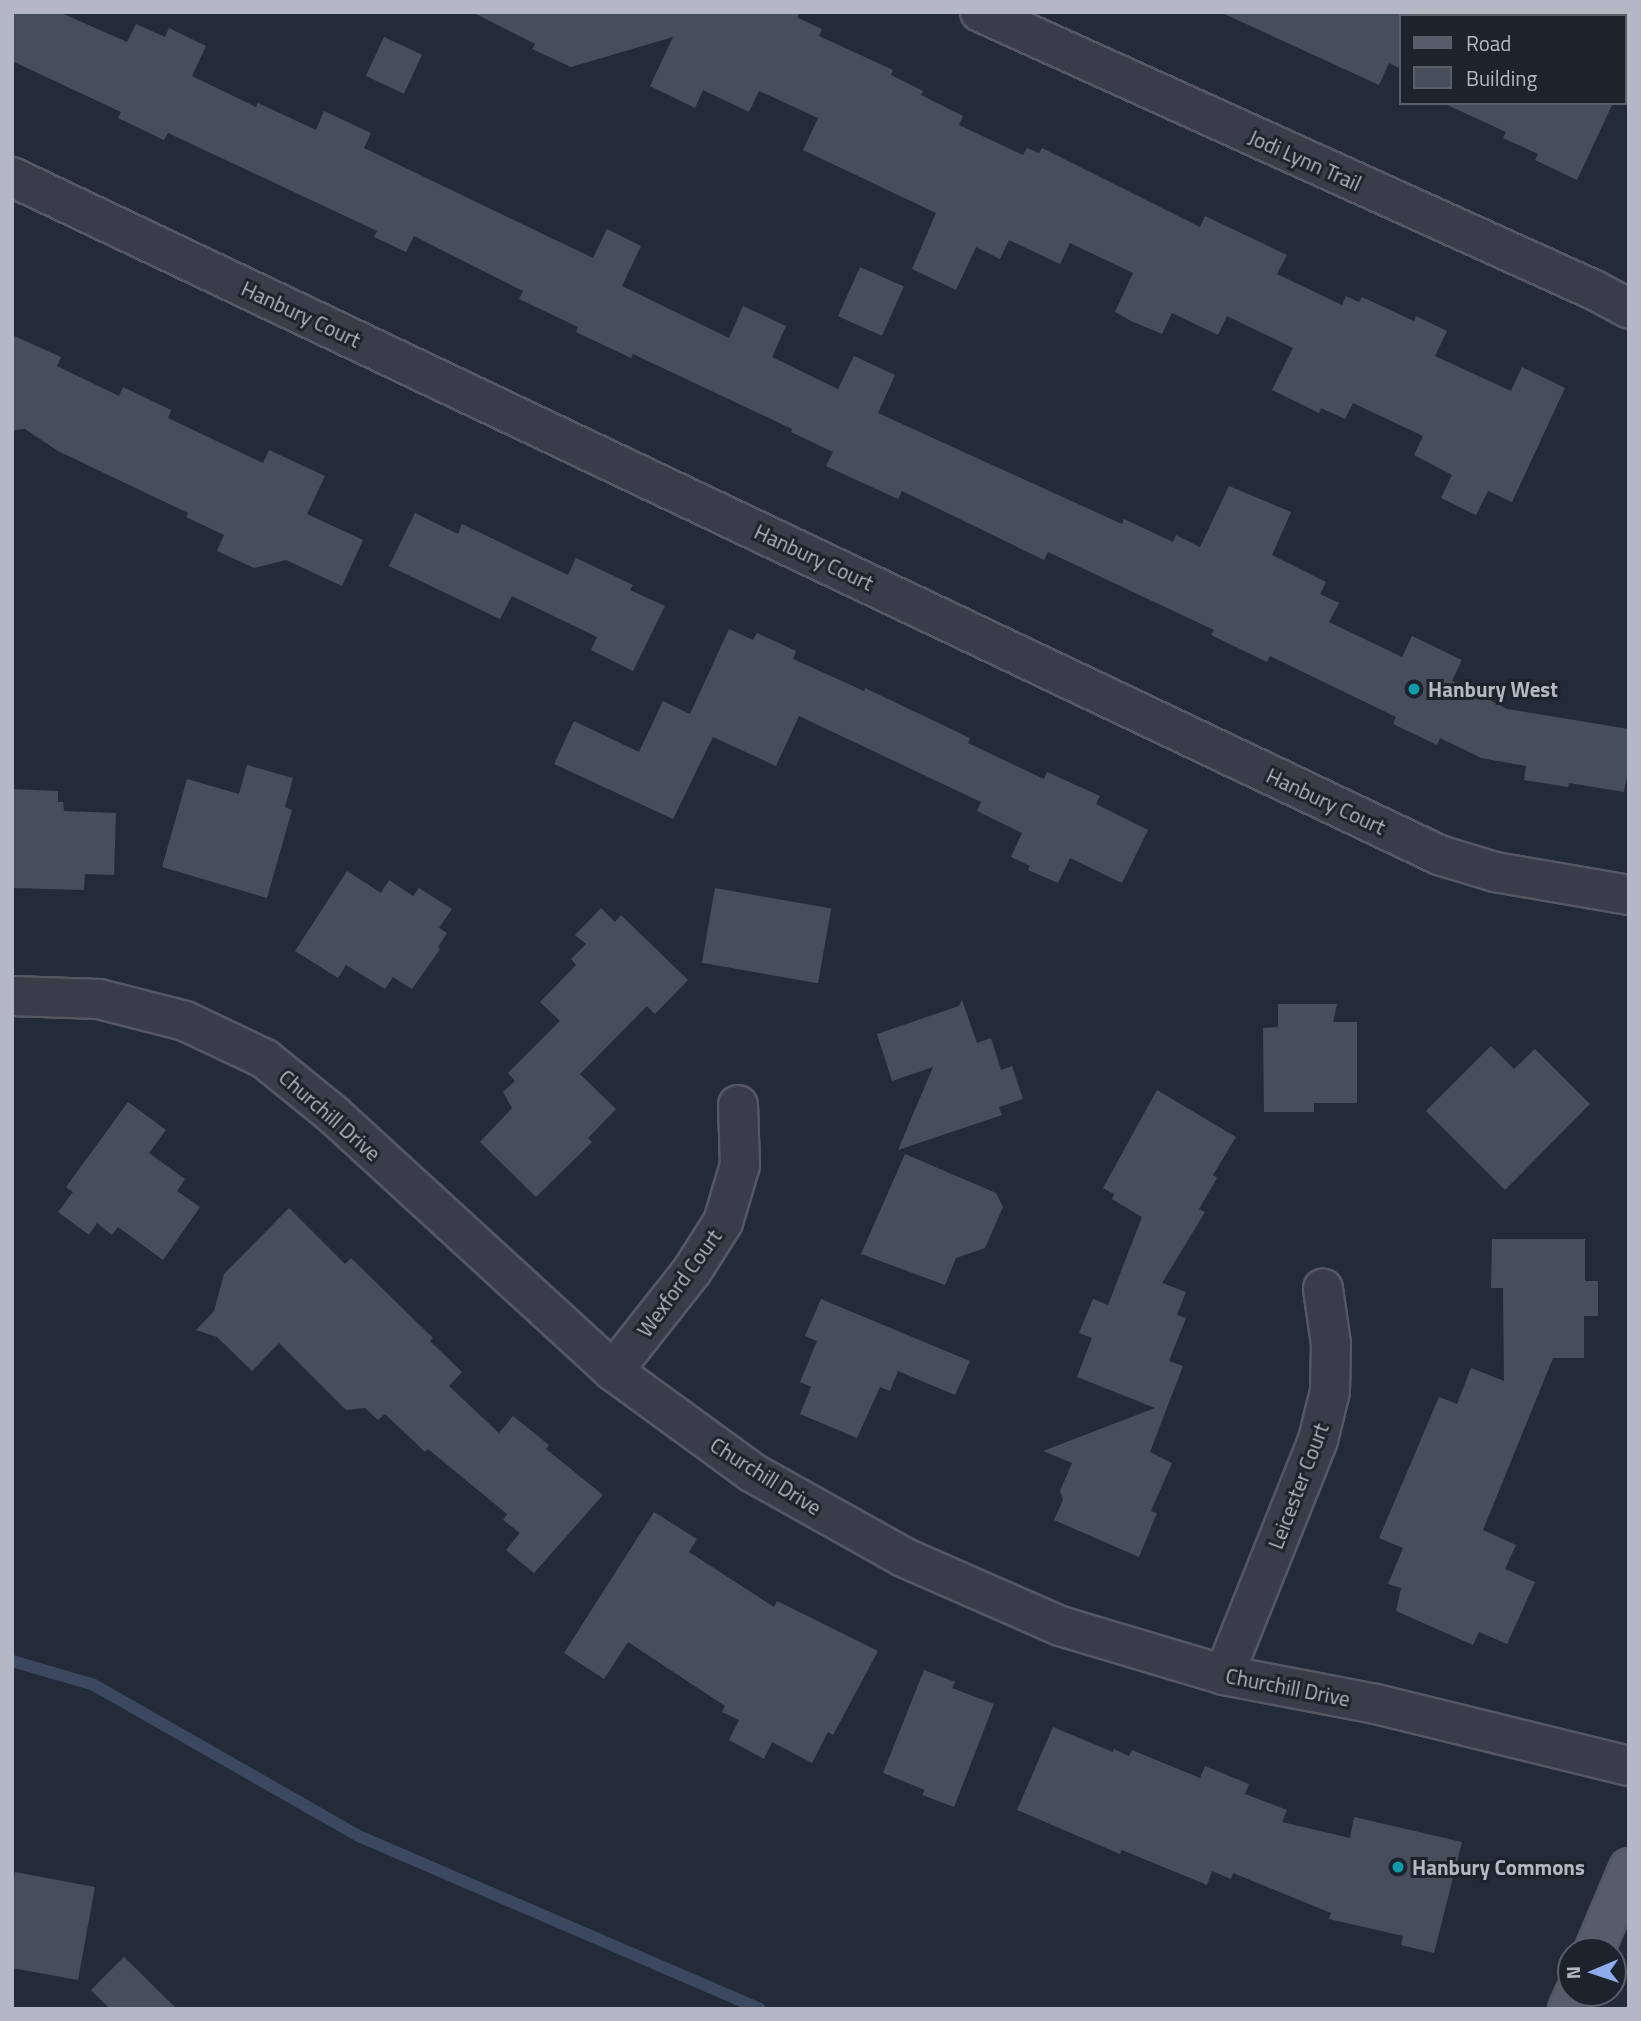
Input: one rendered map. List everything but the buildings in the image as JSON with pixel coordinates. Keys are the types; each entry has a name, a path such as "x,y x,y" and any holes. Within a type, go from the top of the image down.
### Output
{"main road":[{"path":"1600,1937 1629,1868"}],"street":[{"name":"Jodi Lynn Trail","path":"980,12 1041,25 1629,309"},
{"name":"Hanbury Court","path":"12,177 1439,855 1495,872 1629,895"},
{"name":"Churchill Drive","path":"12,996 99,999 185,1021 265,1059 334,1115 613,1371 753,1473 903,1557 1060,1626 1224,1675 1376,1704 1629,1766"},
{"name":"Wexford Court","path":"613,1371 692,1271 723,1222 740,1165 738,1105"},
{"name":"Leicester Court","path":"1224,1675 1318,1440 1330,1391 1331,1344 1323,1289"}],"waterway":[{"path":"12,1661 94,1685 361,1837 760,2009"}],"place":[{"name":"Hanbury West","path":"1414,689"},
{"name":"Hanbury Commons","path":"1398,1867"}]}
